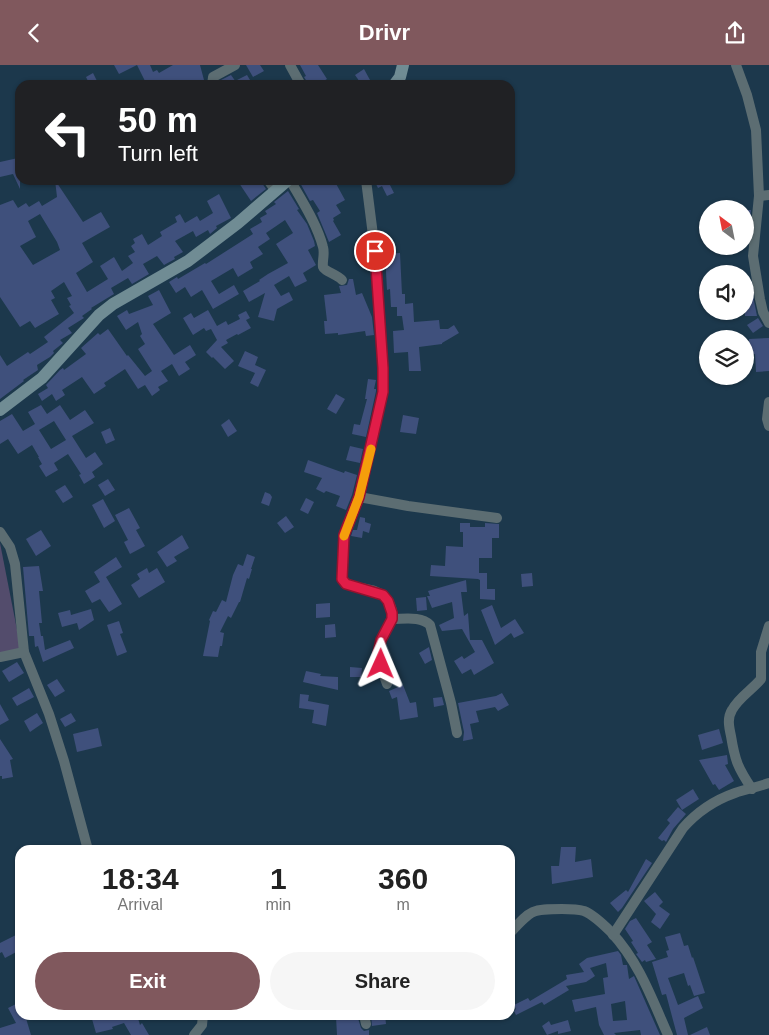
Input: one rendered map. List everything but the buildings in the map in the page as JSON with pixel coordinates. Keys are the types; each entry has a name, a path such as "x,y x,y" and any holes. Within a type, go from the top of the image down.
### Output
{"main road":[{"path":"398,80 403,65"},
{"path":"0,410 42,378 99,315 112,304 188,261 238,223 272,185"}],"street":[{"path":"213,80 213,77 234,65"},
{"path":"290,65 298,80"},
{"path":"736,65 747,95 756,130 764,196 753,256 761,305 769,323"},
{"path":"292,185 306,209 324,249 323,266 325,270 338,276 342,281"},
{"path":"367,185 375,251 383,392 359,497 344,535 342,579 346,584 383,595 388,601 392,619 381,640 378,654 387,683"},
{"path":"769,402 767,419 769,426"},
{"path":"359,497 408,506 497,518"},
{"path":"0,532 10,547 15,564 24,651 49,714 87,845"},
{"path":"392,619 418,619 430,625 457,733"},
{"path":"752,789 740,771 734,756 728,722 730,711 738,701 765,677 761,652 769,626"},
{"path":"0,657 24,651"},
{"path":"613,935 683,828 693,817 714,802 769,783"},
{"path":"515,927 528,913 537,909 584,911 602,923 630,955 641,974 668,1035"},
{"path":"194,1035 202,1025 202,1020"}],"shaded area":[{"path":"0,543 21,650 0,654"}],"slow traffic":[{"path":"344,536 359,497 371,449"}],"route":[{"path":"375,251 383,392 359,497 344,535 342,579 346,584 383,595 388,601 392,619 381,640 378,654 381,664"}]}
